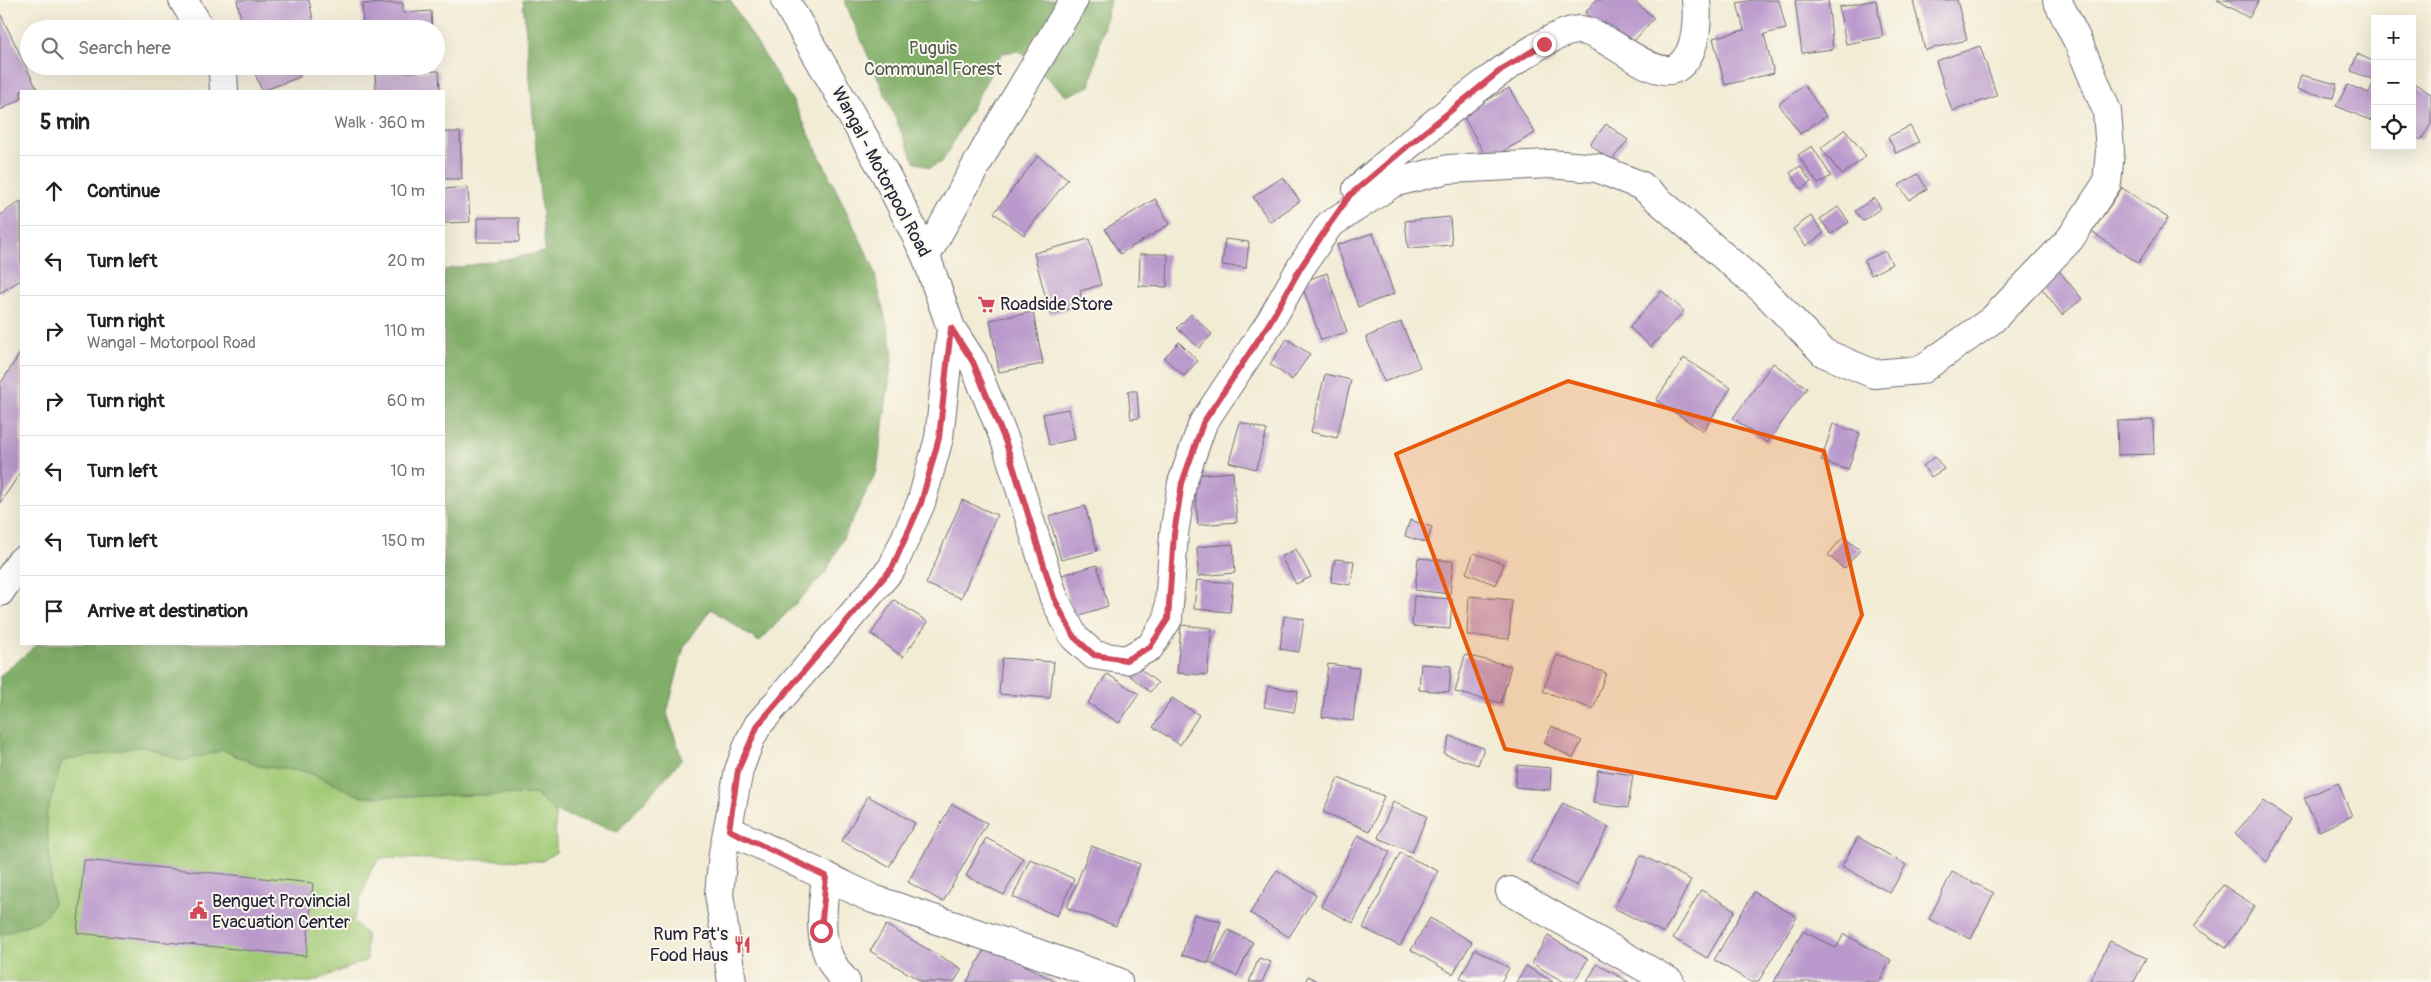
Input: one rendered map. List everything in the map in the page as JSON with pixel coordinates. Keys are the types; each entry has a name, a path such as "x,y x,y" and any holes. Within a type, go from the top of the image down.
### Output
{"street":[{"path":"183,0 195,20"},
{"name":"Wangal - Motorpool Road","path":"732,982 719,894 723,853 729,830 738,770 758,725 892,568 921,503 939,438 951,328 926,256 886,175 785,0"},
{"path":"926,256 988,144 1074,0"},
{"path":"951,328 973,362 1006,443 1054,598 1074,637 1094,655 1126,660 1150,647 1168,619 1174,534 1182,483 1203,423 1270,322 1301,267 1350,195 1502,69 1562,33 1582,30 1606,39 1642,62 1662,70 1676,68 1685,59 1690,49 1698,20 1696,0"},
{"path":"1329,225 1393,183 1448,169 1550,164 1597,168 1642,186 1764,291 1824,353 1874,374 1921,370 1992,320 2070,240 2107,183 2110,152 2107,111 2079,44 2057,0"},
{"path":"223,75 224,90"},
{"path":"0,592 20,562"},
{"path":"729,830 874,899 1118,982"},
{"path":"826,876 821,931 831,961 846,982"},
{"path":"1510,891 1670,982"}],"highlighted area":[{"path":"1568,381 1824,451 1862,615 1776,798 1505,749 1396,454"}],"green space":[{"path":"523,0 730,0 794,103 873,266 893,351 877,471 826,572 759,642 711,609 684,647 667,713 682,759 618,831 555,812 535,794 362,797 308,772 259,766 223,750 183,761 143,746 62,761 46,816 53,904 41,920 0,935 0,676 37,645 445,645 445,270 545,252"},
{"name":"Puguis Communal Forest","path":"844,0 1110,0 1090,86 1066,96 1019,51 1002,53 942,162 929,168 914,161"},
{"path":"143,746 183,761 223,750 259,766 308,772 362,797 535,794 555,812 556,852 542,861 380,858 370,872 353,921 366,934 367,960 312,982 0,982 0,935 41,920 53,904 46,816 62,760"}],"building":[{"path":"237,0 309,0 313,20 241,20"},
{"path":"1596,0 1633,0 1654,18 1627,49 1585,13"},
{"path":"1752,0 1779,0 1786,29 1764,34 1774,73 1725,85 1713,38 1744,30 1737,3"},
{"path":"1795,0 1828,0 1833,49 1802,53"},
{"path":"1876,0 1883,37 1846,44 1839,7"},
{"path":"1913,0 1957,0 1967,40 1925,50"},
{"path":"2217,0 2259,0 2249,18"},
{"path":"403,3 403,13 431,11 432,20 363,20 362,4"},
{"path":"0,13 20,54 20,75 30,75 38,90 20,90 20,100 0,110"},
{"path":"1980,46 1997,96 1952,111 1936,61"},
{"path":"2357,54 2371,60 2371,79 2351,71"},
{"path":"256,75 299,75 300,77 262,90"},
{"path":"375,75 439,75 440,90 376,90"},
{"path":"2301,75 2337,84 2333,98 2297,90"},
{"path":"1804,85 1826,116 1800,134 1779,104"},
{"path":"2348,85 2369,93 2371,88 2371,120 2336,106"},
{"path":"2416,85 2431,94 2431,124 2421,140 2416,137"},
{"path":"1509,88 1535,133 1488,160 1462,114"},
{"path":"1606,124 1628,140 1611,161 1590,144"},
{"path":"1910,126 1919,142 1896,153 1888,137"},
{"path":"1845,129 1866,156 1842,175 1821,148"},
{"path":"445,132 460,132 462,179 445,179"},
{"path":"1812,146 1831,176 1818,184 1798,155"},
{"path":"1038,156 1068,179 1024,235 994,213"},
{"path":"1800,166 1811,182 1801,189 1790,173"},
{"path":"1918,174 1927,189 1909,200 1899,185"},
{"path":"1283,177 1300,201 1270,222 1253,197"},
{"path":"468,187 470,222 445,223 445,189"},
{"path":"2122,188 2168,218 2138,263 2092,232"},
{"path":"1874,198 1881,208 1863,221 1855,211"},
{"path":"1155,199 1170,224 1120,254 1105,229"},
{"path":"20,202 20,281 0,293 0,215"},
{"path":"1838,207 1849,222 1831,234 1820,219"},
{"path":"1811,216 1824,233 1806,246 1793,229"},
{"path":"1450,217 1452,245 1408,248 1405,221"},
{"path":"477,218 519,218 519,242 477,242"},
{"path":"1373,233 1394,294 1358,307 1337,245"},
{"path":"1089,239 1101,285 1080,291 1083,305 1050,314 1034,253"},
{"path":"1225,239 1249,242 1246,268 1222,265"},
{"path":"1885,251 1892,264 1871,275 1864,261"},
{"path":"1140,254 1168,254 1167,287 1139,286"},
{"path":"2056,267 2082,299 2062,315 2037,282"},
{"path":"1327,273 1347,332 1321,340 1301,282"},
{"path":"1662,291 1684,311 1651,347 1629,327"},
{"path":"1033,312 1043,364 999,372 990,320"},
{"path":"1191,314 1212,334 1199,348 1177,328"},
{"path":"1401,322 1420,367 1384,382 1366,337"},
{"path":"1287,339 1310,354 1292,380 1270,364"},
{"path":"1179,342 1198,361 1184,376 1164,358"},
{"path":"20,354 20,473 0,503 0,384"},
{"path":"1684,358 1731,388 1703,431 1656,400"},
{"path":"1773,363 1807,388 1767,443 1733,418"},
{"path":"1325,374 1351,380 1337,438 1311,432"},
{"path":"1128,391 1137,391 1139,418 1131,419"},
{"path":"1068,409 1075,439 1049,445 1043,414"},
{"path":"2153,420 2154,454 2118,455 2117,421"},
{"path":"1240,422 1267,430 1256,469 1229,462"},
{"path":"1833,424 1860,433 1848,470 1821,461"},
{"path":"1935,457 1944,469 1931,477 1923,466"},
{"path":"1233,472 1237,522 1198,525 1194,475"},
{"path":"962,500 997,515 961,598 926,584"},
{"path":"1085,506 1097,551 1061,560 1049,516"},
{"path":"1410,520 1432,527 1427,543 1405,536"},
{"path":"1843,537 1860,550 1844,569 1828,555"},
{"path":"1233,544 1235,573 1198,576 1197,547"},
{"path":"1296,549 1311,577 1296,584 1281,557"},
{"path":"1474,553 1504,564 1496,585 1466,573"},
{"path":"1418,558 1453,561 1450,594 1415,590"},
{"path":"1335,559 1354,561 1351,585 1331,582"},
{"path":"1097,565 1108,606 1074,617 1062,575"},
{"path":"1197,580 1233,583 1230,612 1194,609"},
{"path":"1414,596 1452,599 1450,629 1412,626"},
{"path":"1469,596 1512,600 1509,639 1467,635"},
{"path":"894,600 928,622 903,657 871,634"},
{"path":"1284,616 1304,619 1299,652 1280,649"},
{"path":"1181,625 1212,628 1207,675 1177,673"},
{"path":"1465,655 1511,666 1501,703 1455,692"},
{"path":"1557,655 1606,673 1593,709 1543,691"},
{"path":"1002,658 1054,662 1050,698 999,694"},
{"path":"1328,664 1359,668 1353,721 1322,717"},
{"path":"1421,664 1451,666 1449,692 1419,690"},
{"path":"1135,665 1158,683 1150,692 1128,674"},
{"path":"1107,674 1139,694 1119,723 1088,703"},
{"path":"1268,686 1298,691 1294,712 1264,707"},
{"path":"1172,698 1199,715 1180,745 1153,727"},
{"path":"1552,726 1582,741 1573,758 1544,743"},
{"path":"1450,736 1484,748 1478,765 1444,754"},
{"path":"1517,765 1551,768 1550,790 1515,787"},
{"path":"1598,770 1633,775 1628,808 1593,803"},
{"path":"1338,778 1384,796 1370,831 1323,812"},
{"path":"2338,783 2352,816 2319,831 2304,798"},
{"path":"868,796 915,823 889,867 842,841"},
{"path":"2264,801 2291,820 2267,862 2235,833"},
{"path":"1393,802 1427,816 1412,852 1378,838"},
{"path":"1563,803 1609,827 1577,886 1530,862"},
{"path":"952,804 987,823 943,902 908,882"},
{"path":"1358,835 1390,852 1353,923 1321,906"},
{"path":"1858,837 1906,865 1890,893 1842,866"},
{"path":"986,838 1023,858 1004,895 966,876"},
{"path":"1091,846 1140,864 1116,926 1067,908"},
{"path":"1400,853 1438,871 1400,946 1363,928"},
{"path":"1641,855 1691,880 1664,933 1614,908"},
{"path":"1030,859 1074,879 1057,916 1013,897"},
{"path":"84,860 313,883 306,956 77,933"},
{"path":"1277,870 1316,895 1289,937 1250,913"},
{"path":"1952,872 1994,893 1971,939 1929,919"},
{"path":"2223,885 2255,906 2226,948 2194,927"},
{"path":"1701,890 1735,910 1707,958 1673,938"},
{"path":"1754,892 1797,917 1758,982 1751,982 1714,960"},
{"path":"1194,914 1221,922 1209,963 1182,955"},
{"path":"1430,918 1472,942 1453,974 1411,950"},
{"path":"886,925 962,969 954,982 923,982 870,951"},
{"path":"1228,930 1253,942 1237,976 1211,963"},
{"path":"1803,931 1836,948 1844,934 1891,960 1879,982 1774,982"},
{"path":"1548,936 1588,959 1574,982 1564,982 1532,963"},
{"path":"2110,941 2146,958 2134,982 2090,981"},
{"path":"987,945 1056,982 967,982"},
{"path":"1475,949 1509,968 1501,982 1468,982 1460,978"},
{"path":"1259,958 1271,962 1262,982 1249,982"},
{"path":"1597,964 1629,982 1587,982"},
{"path":"1526,966 1553,982 1516,982"},
{"path":"1308,976 1317,981 1305,982"}],"place":[{"name":"Roadside Store","path":"986,304"},
{"name":"Benguet Provincial Evacuation Center","path":"198,911"},
{"name":"Rum Pat's Food Haus","path":"742,944"}],"route":[{"path":"821,931 826,876 729,830 730,812 738,770 758,725 892,568 921,503 939,438 951,328 973,362 1006,443 1054,598 1074,637 1094,655 1126,660 1150,647 1168,619 1174,534 1182,483 1203,423 1270,322 1301,267 1329,225 1350,195 1410,144 1502,69 1544,44"}]}
